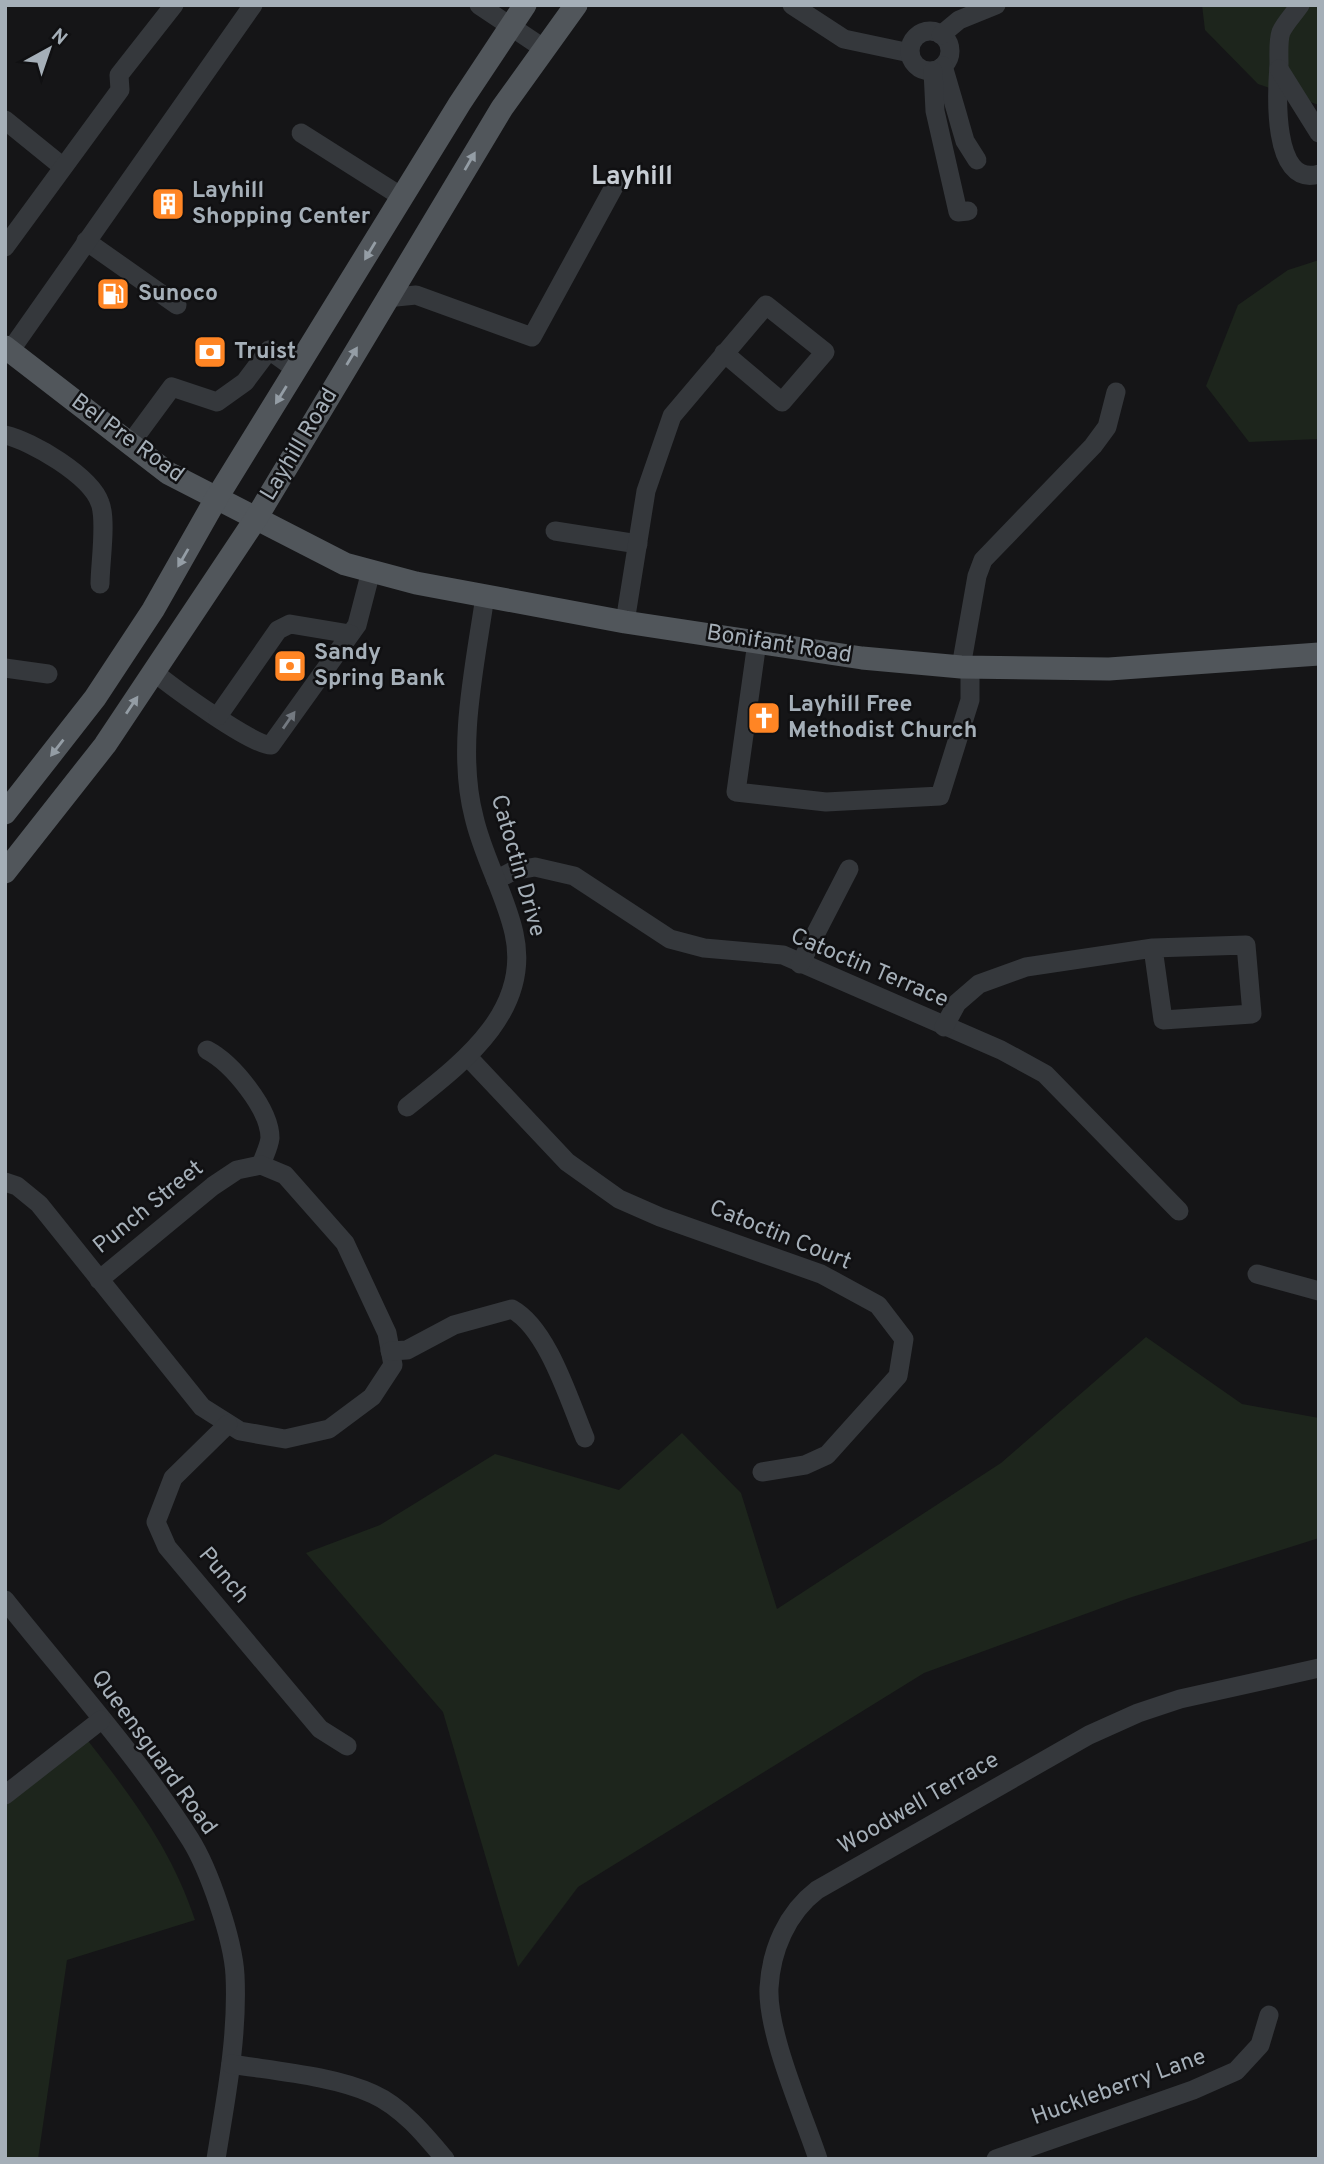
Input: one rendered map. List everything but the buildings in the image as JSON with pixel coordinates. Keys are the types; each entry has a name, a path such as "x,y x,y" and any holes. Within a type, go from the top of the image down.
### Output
{"main road":[{"name":"Layhill Road","path":"5,872 105,745 255,520 502,108 576,5"},
{"name":"Layhill Road","path":"5,813 95,698 153,610 216,499 515,13"},
{"name":"Bel Pre Road","path":"7,349 168,473 255,520"},
{"name":"Bonifant Road","path":"255,520 345,564 371,571 625,622 862,658 965,667 1109,669 1319,654"}],"street":[{"path":"5,247 120,90 119,75 174,5"},
{"path":"7,349 253,5"},
{"path":"480,5 515,13 543,48"},
{"path":"792,5 844,39 910,53"},
{"path":"941,35 959,20 996,5"},
{"path":"1300,5 1280,33 1277,105 1282,148 1295,169 1306,175 1319,174"},
{"path":"938,68 916,65 910,53 912,43 918,35 930,31 941,35 950,50 938,68 935,111 958,212 968,211"},
{"path":"938,68 965,141 977,160"},
{"path":"1279,68 1292,94 1319,133"},
{"path":"5,120 64,167"},
{"path":"301,133 402,197"},
{"path":"386,298 416,295 531,337 615,184"},
{"path":"86,241 177,305"},
{"path":"625,622 646,491 672,416 724,354 766,305 825,352 782,402 724,354"},
{"path":"130,444 172,387 217,402 245,382 270,351 297,370"},
{"path":"757,642 736,792 826,802 940,796 970,700 965,667 977,576 984,560 1094,446 1107,427 1116,392"},
{"path":"5,435 21,439 93,488 102,505 100,584"},
{"path":"555,531 638,544"},
{"path":"154,672 178,691 255,741 271,745 356,625 371,571"},
{"name":"Catoctin Drive","path":"407,1107 469,1058 486,1038 510,995 516,957 514,933 473,817 469,773 468,705 485,596"},
{"path":"218,716 278,630 290,624 350,634"},
{"path":"5,668 47,674"},
{"name":"Catoctin Terrace","path":"496,880 513,871 535,867 574,876 670,939 704,948 783,956 1001,1050 1045,1074 1179,1210"},
{"path":"800,964 849,869"},
{"path":"944,1027 957,1003 979,984 1054,961 1153,948 1246,945 1252,1014 1163,1020 1153,948"},
{"path":"207,1050 222,1058 236,1073 253,1097 266,1124 270,1136 261,1165 285,1175 345,1243 387,1333 390,1351 407,1350 454,1325 512,1309 525,1317 538,1335 585,1438"},
{"name":"Catoctin Court","path":"469,1058 567,1162 619,1199 660,1217 821,1274 878,1305 904,1339 898,1376 827,1455 805,1465 762,1472"},
{"name":"Punch Street","path":"99,1280 213,1186 237,1170 261,1165"},
{"name":"Punch Street","path":"5,1182 17,1186 39,1204 202,1407 240,1431 285,1440 330,1429 372,1397 393,1365 390,1351"},
{"path":"1257,1274 1319,1291"},
{"name":"Punch","path":"229,1424 173,1478 156,1522 167,1547 320,1729 347,1746"},
{"name":"Queensguard Road","path":"5,1600 101,1720 192,1841 223,1917 235,1972 236,2039 216,2159"},
{"name":"Woodwell Terrace","path":"818,2159 775,2030 769,1988 783,1928 803,1900 1089,1735 1138,1713 1180,1699 1319,1668"},
{"path":"5,1795 101,1720"},
{"name":"Huckleberry Lane","path":"996,2159 1193,2090 1236,2071 1260,2045 1269,2015"},
{"path":"230,2064 308,2076 374,2094 418,2127 445,2159"}],"shaded area":[{"path":"1202,5 1319,5 1319,105 1258,84 1205,30"},
{"path":"1319,260 1319,439 1249,442 1206,386 1238,305 1288,270"},
{"path":"1146,1337 1242,1404 1319,1418 1319,1538 1129,1598 924,1673 578,1887 518,1967 443,1712 306,1553 380,1525 495,1454 619,1490 682,1433 741,1493 777,1609 1001,1463"},
{"path":"81,1732 161,1844 195,1920 67,1960 38,2159 5,2159 5,1792"}],"place":[{"name":"Layhill Shopping Center","path":"168,204"},
{"name":"Sunoco","path":"113,294"},
{"name":"Truist","path":"210,352"},
{"name":"Sandy Spring Bank","path":"290,666"},
{"name":"Layhill Free Methodist Church","path":"764,718"}],"district":[{"name":"Layhill","path":"632,177"}]}
